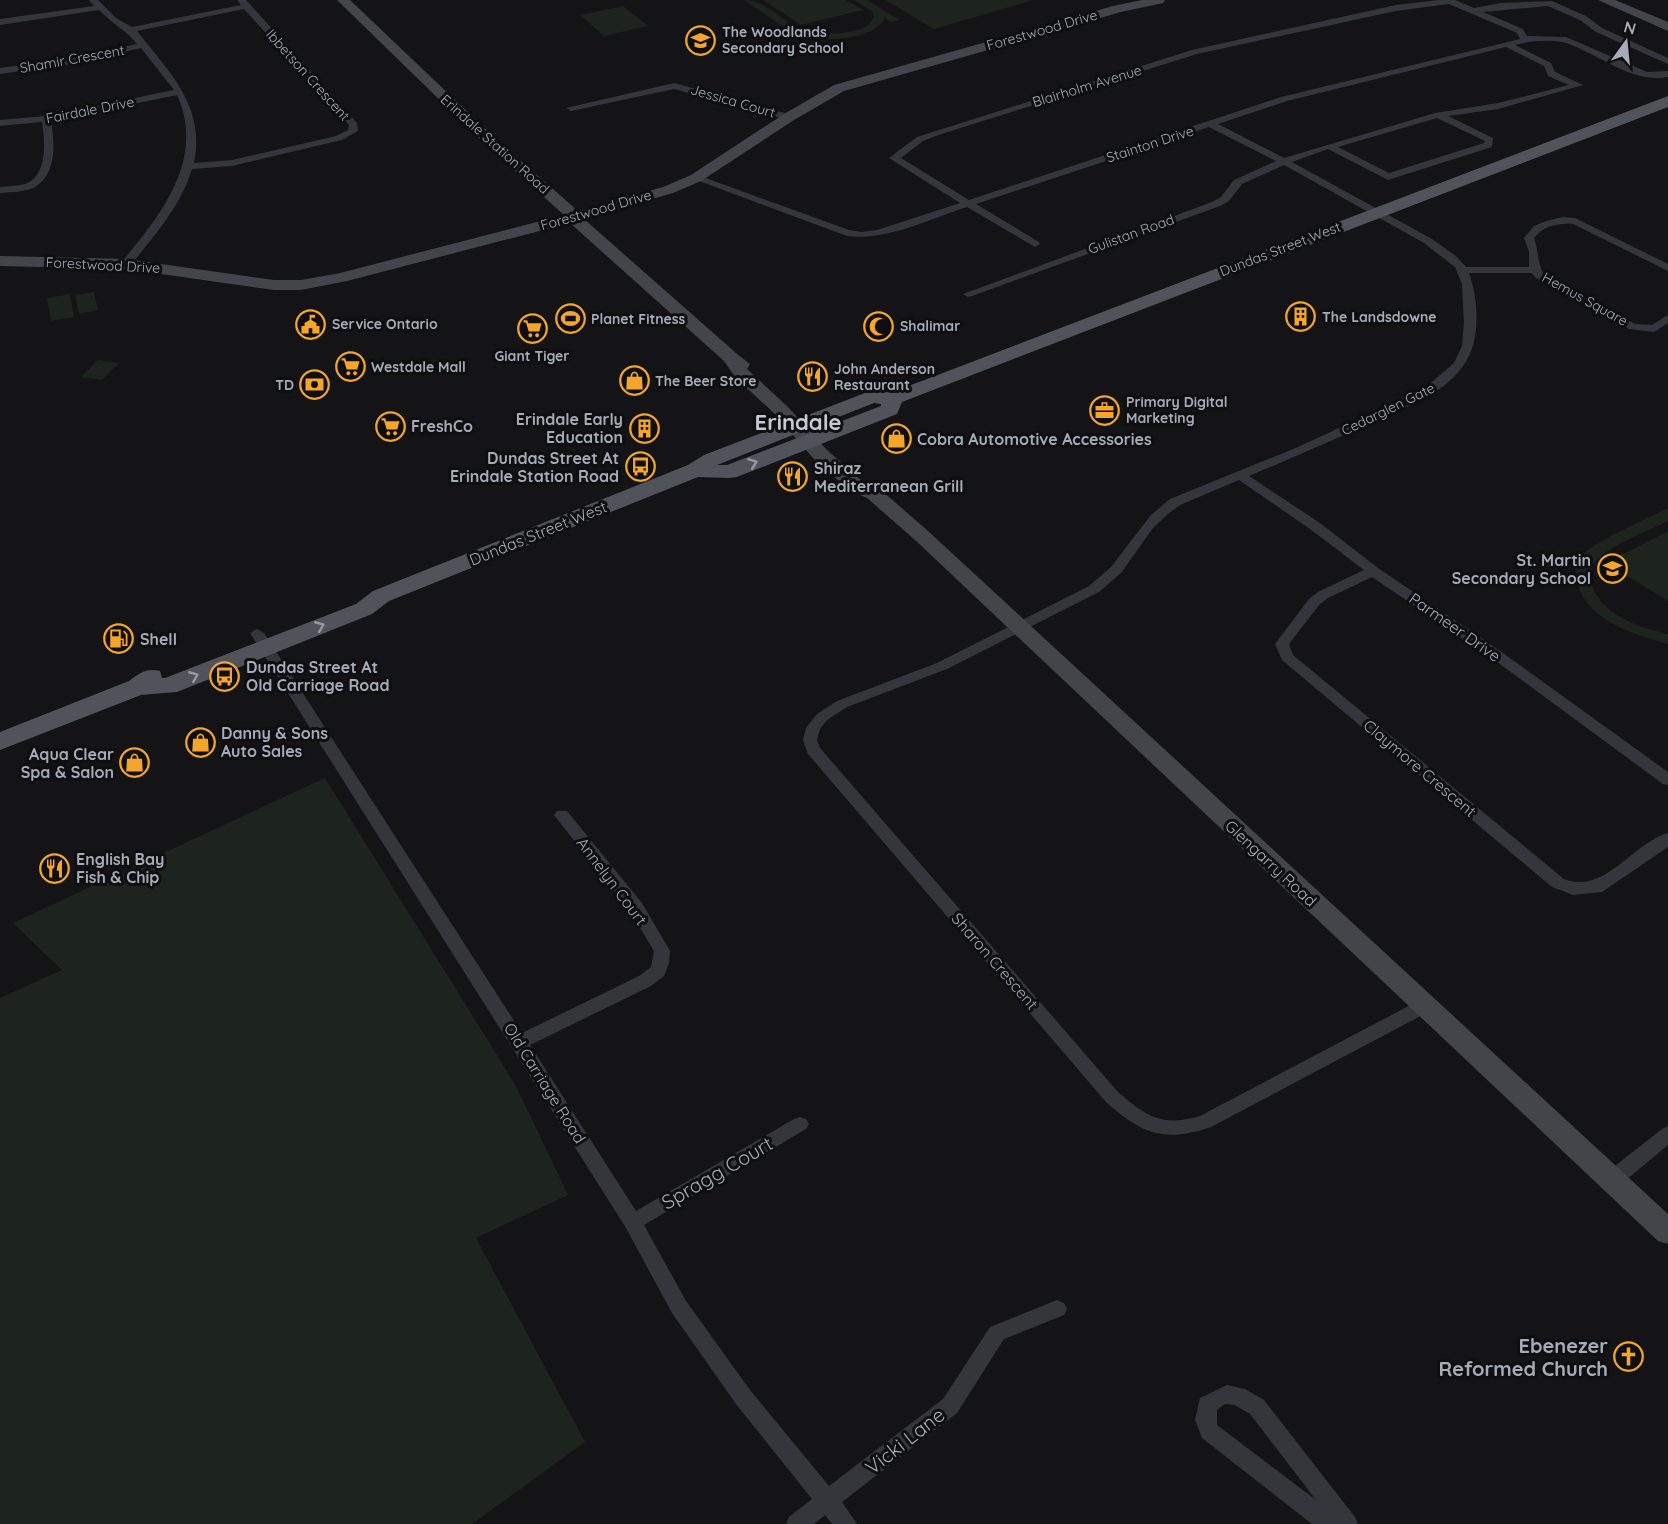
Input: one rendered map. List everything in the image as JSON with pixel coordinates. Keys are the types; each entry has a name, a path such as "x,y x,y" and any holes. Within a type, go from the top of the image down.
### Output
{"main road":[{"name":"Dundas Street West","path":"0,742 138,687 168,687 261,640 364,609 381,596 696,470 729,472 808,431 890,410 893,398 1668,101"}],"street":[{"name":"Erindale Station Road","path":"343,0 582,227 730,357 753,370 795,406 808,431"},
{"name":"Forestwood Drive","path":"0,261 126,264 206,273 266,284 301,285 341,278 668,190 696,178 789,117 839,88 1156,0"},
{"path":"1604,0 1668,27"},
{"path":"1449,1 1520,31 1526,39 1566,40 1645,75 1668,74"},
{"name":"Blairholm Avenue","path":"1035,244 894,158 920,139 935,133 1195,52 1396,8 1449,1"},
{"path":"131,30 243,3"},
{"name":"Ibbetson Crescent","path":"187,166 232,163 339,138 353,131 354,125 243,3"},
{"path":"1473,11 1501,6 1549,3 1583,18 1599,30 1668,61"},
{"path":"0,22 56,16 95,4 131,30 184,98 194,136 192,155 184,181 167,212 126,264"},
{"name":"Stainton Drive","path":"696,178 847,233 862,235 878,233 1284,99 1526,39"},
{"name":"Shamir Crescent","path":"0,70 71,61 144,45"},
{"name":"Gulistan Road","path":"968,294 1216,204 1225,199 1238,182 1284,161 1438,115 1498,106 1578,86 1551,74 1548,66 1508,45"},
{"name":"Jessica Court","path":"571,108 674,86 789,117"},
{"name":"Fairdale Drive","path":"0,123 46,119 180,92"},
{"path":"1329,146 1388,177 1489,145 1490,140 1438,115"},
{"path":"0,190 28,186 44,175 50,144 46,119"},
{"path":"1211,124 1378,212 1441,250 1463,270"},
{"name":"Hemus Square","path":"1668,268 1575,221 1564,219 1552,221 1531,233 1529,238 1534,252 1535,270 1540,276 1633,327 1654,329 1668,318"},
{"name":"Hemus Square","path":"1463,270 1535,270"},
{"name":"Cedarglen Gate","path":"1017,627 1094,589 1115,571 1140,533 1157,514 1175,502 1241,476 1386,412 1429,391 1445,380 1465,354 1471,341 1468,294 1463,270"},
{"name":"Glengarry Road","path":"808,431 856,486 874,494 921,535 1668,1232"},
{"name":"Parmeer Drive","path":"1241,476 1315,526 1373,571 1498,656 1668,780"},
{"name":"Claymore Crescent","path":"1373,571 1323,595 1314,602 1282,644 1287,657 1558,883 1573,889 1596,888 1668,839"},
{"name":"Sharon Crescent","path":"1017,627 998,639 942,666 842,704 822,717 813,728 810,740 813,750 1112,1096 1129,1112 1169,1130 1205,1122 1424,1006"},
{"name":"Old Carriage Road","path":"261,640 520,1042 633,1222 680,1307 743,1397 846,1524"},
{"name":"Annelyn Court","path":"520,1042 645,981 658,971 661,963 662,951 636,908 562,815"},
{"name":"Spragg Court","path":"633,1222 800,1124"},
{"path":"1613,1179 1668,1134"},
{"name":"Vicki Lane","path":"797,1524 950,1406 997,1333 1057,1309"},
{"path":"1330,1524 1209,1431 1204,1420 1207,1405 1219,1395 1237,1394 1257,1407 1347,1524"}],"shaded area":[{"path":"744,0 759,3 797,28 821,34 851,31 863,28 869,23 874,17 872,11 854,0 867,0 900,20 891,22 885,18 879,26 857,36 817,38 795,33"},
{"path":"763,0 846,0 863,10 801,25"},
{"path":"885,0 1033,0 934,29"},
{"path":"623,6 648,26 604,36 580,15"},
{"path":"94,292 98,310 79,314 75,295"},
{"path":"70,294 74,317 51,321 47,298"},
{"path":"98,360 119,363 102,380 81,377"},
{"path":"1668,508 1668,521 1611,549 1596,561 1590,577 1596,594 1612,611 1645,628 1668,634 1668,644 1628,631 1602,617 1583,598 1577,582 1576,565 1579,559 1595,545"},
{"path":"1668,531 1668,601 1606,563"},
{"path":"325,778 516,1086 568,1195 476,1238 585,1442 472,1524 0,1524 0,998 62,970 13,923"}],"place":[{"name":"The Woodlands Secondary School","path":"701,40"},
{"name":"The Landsdowne","path":"1301,317"},
{"name":"Planet Fitness","path":"570,319"},
{"name":"Service Ontario","path":"311,324"},
{"name":"Shalimar","path":"879,326"},
{"name":"Giant Tiger","path":"532,329"},
{"name":"Westdale Mall","path":"350,367"},
{"name":"John Anderson Restaurant","path":"813,377"},
{"name":"The Beer Store","path":"634,381"},
{"name":"TD","path":"315,385"},
{"name":"Primary Digital Marketing","path":"1105,410"},
{"name":"FreshCo","path":"390,426"},
{"name":"Erindale Early Education","path":"644,428"},
{"name":"Cobra Automotive Accessories","path":"896,439"},
{"name":"Dundas Street At Erindale Station Road","path":"640,467"},
{"name":"Shiraz Mediterranean Grill","path":"793,477"},
{"name":"St. Martin Secondary School","path":"1612,569"},
{"name":"Shell","path":"119,639"},
{"name":"Dundas Street At Old Carriage Road","path":"225,676"},
{"name":"Danny & Sons Auto Sales","path":"200,742"},
{"name":"Aqua Clear Spa & Salon","path":"135,763"},
{"name":"English Bay Fish & Chip","path":"55,868"},
{"name":"Ebenezer Reformed Church","path":"1629,1357"}],"district":[{"name":"Erindale","path":"798,422"}]}
